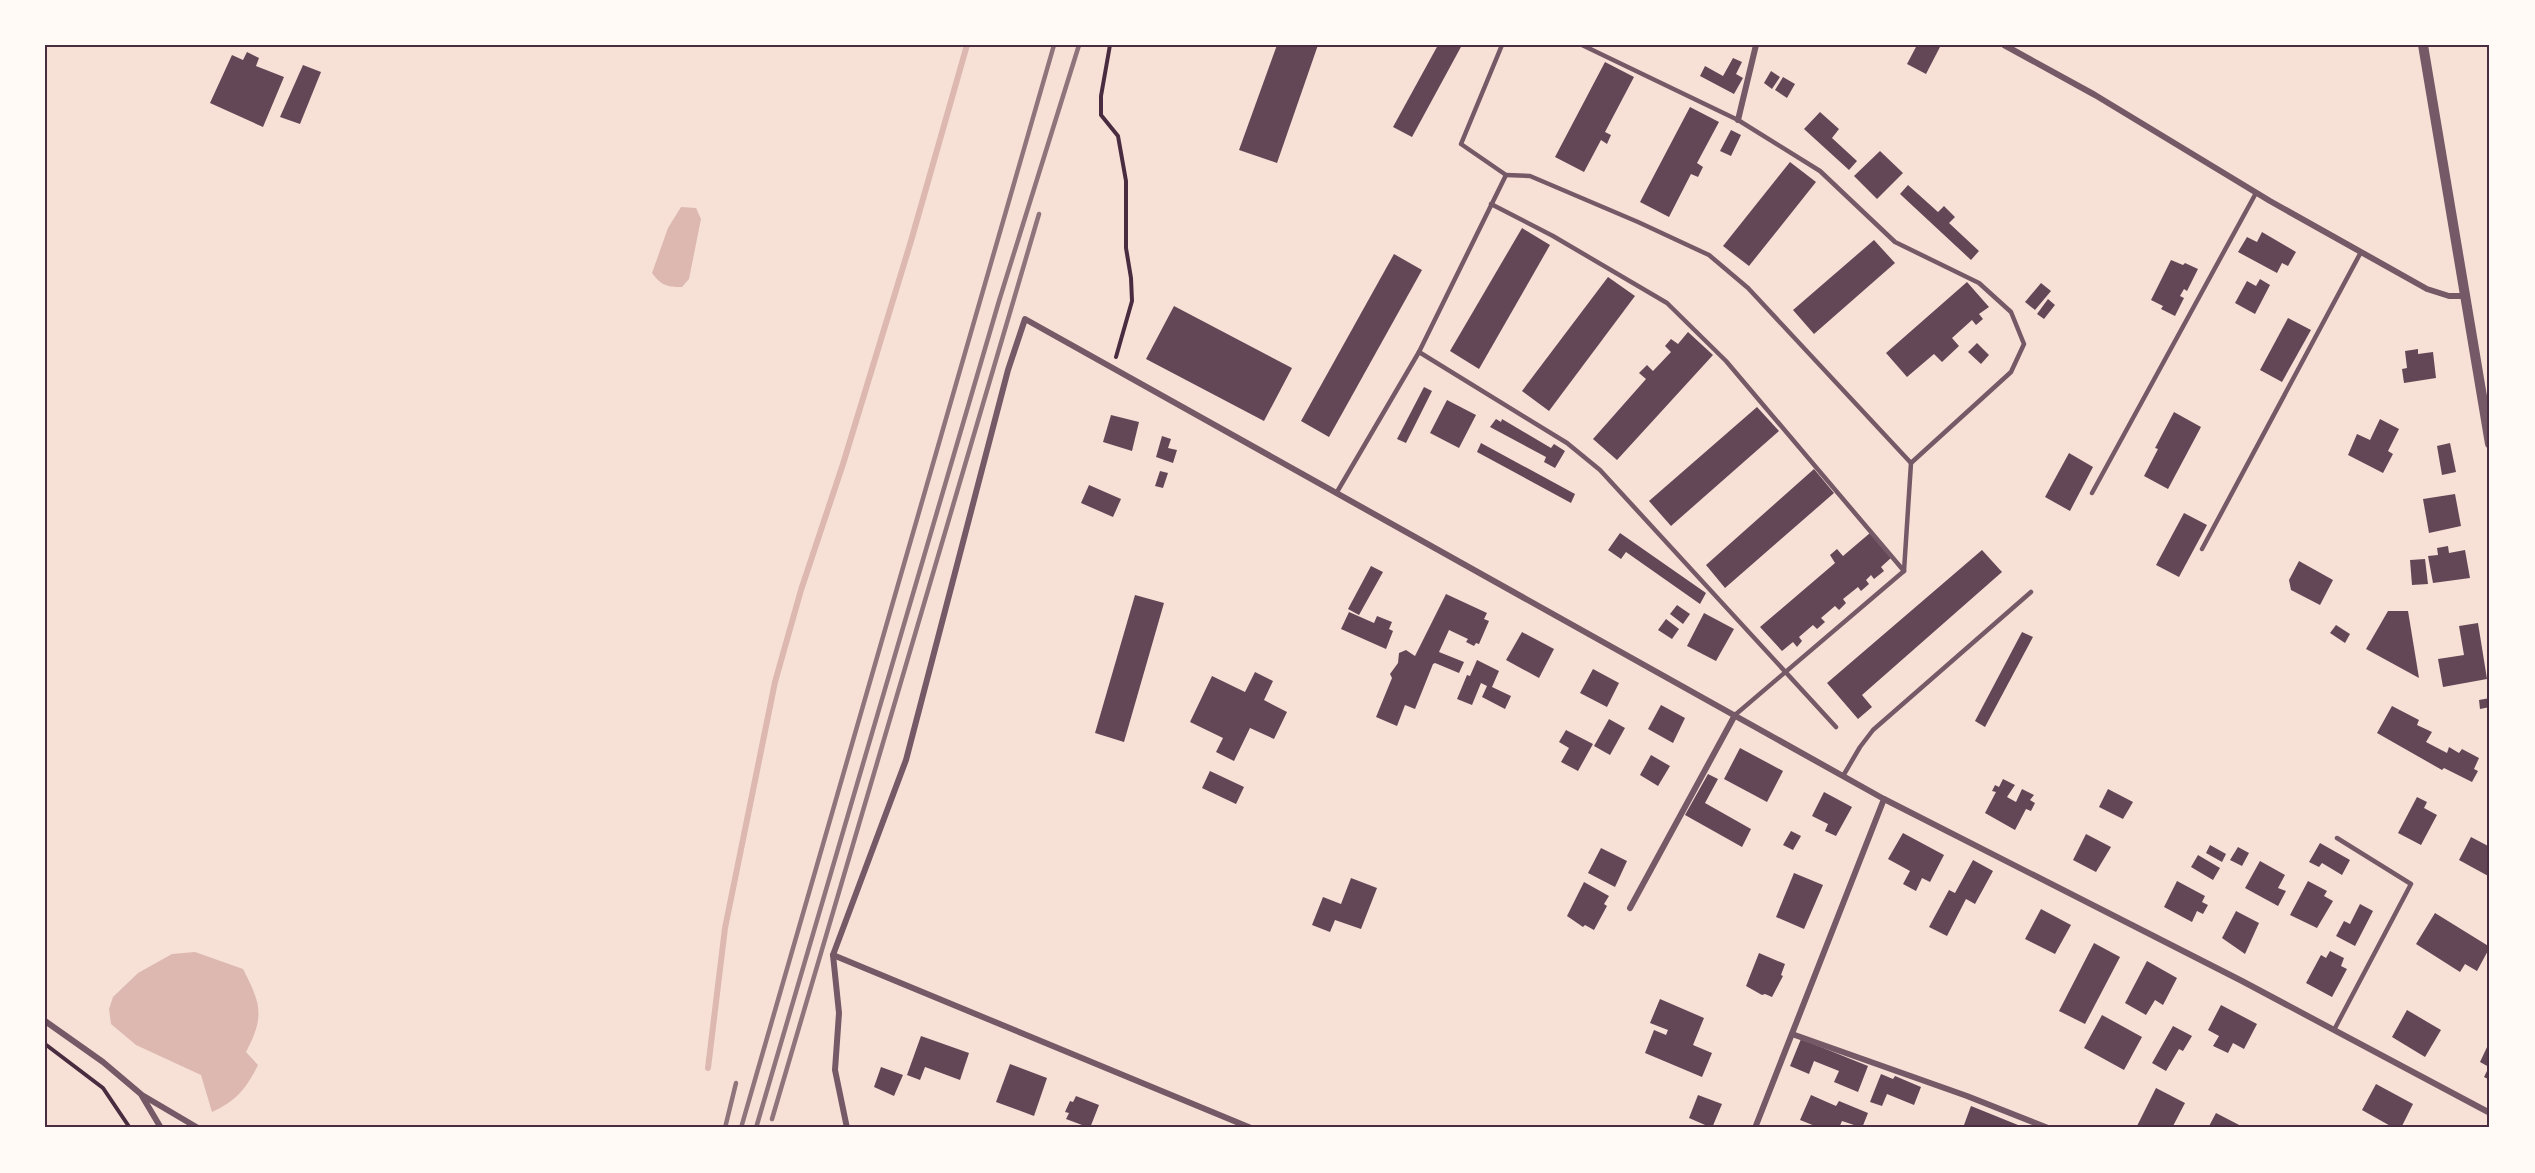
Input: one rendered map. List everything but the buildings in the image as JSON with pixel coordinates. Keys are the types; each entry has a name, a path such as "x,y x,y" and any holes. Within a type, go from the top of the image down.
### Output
{"street":[{"path":"1738,120 1756,45"},
{"path":"2004,45 2095,94 2256,193 2427,289 2449,297 2465,296"},
{"path":"2423,45 2490,444"},
{"path":"847,1128 834,1070 839,1013 833,955 906,760 1008,369 1025,319 1884,799 2334,1030 2490,1113"},
{"path":"1630,908 1735,716"},
{"path":"1755,1128 1884,799"},
{"path":"833,955 1251,1128"},
{"path":"45,1021 102,1062 142,1095 198,1128"},
{"path":"1792,1034 1967,1096 2048,1128"},
{"path":"142,1095 161,1128"}],"lane":[{"path":"1502,45 1461,144 1506,175 1530,177 1638,222 1709,255 1748,288 1911,463"},
{"path":"1582,45 1738,120 1820,171 1895,242 1979,283 2011,312 2024,344 2011,372 1911,463 1904,571 1735,716"},
{"path":"1337,492 1419,352 1506,175"},
{"path":"2092,493 2256,193"},
{"path":"1491,204 1553,236 1667,303 1726,361 1904,571"},
{"path":"2202,549 2361,252"},
{"path":"1419,352 1566,443 1600,470 1836,727"},
{"path":"1843,776 1873,730 2031,592"},
{"path":"2334,1030 2411,884 2337,838"}],"path":[{"path":"1110,45 1101,96 1101,115 1118,136 1126,181 1126,248 1132,301 1113,367"},
{"path":"45,1044 103,1088 130,1128"}],"shaded area":[{"path":"681,207 696,208 701,219 689,279 682,287 661,283 652,273 668,228"},
{"path":"195,952 243,969 254,992 258,1010 256,1029 246,1052 258,1065 240,1093 212,1112 201,1075 136,1045 111,1024 109,1009 113,997 138,973 172,954"}],"waterway":[{"path":"708,1068 725,928 775,682 801,590 843,464 911,241 967,45"}],"railway":[{"path":"741,1128 1054,45"},
{"path":"756,1128 999,301 1079,45"},
{"path":"772,1119 1039,214"},
{"path":"725,1128 736,1083"}]}
